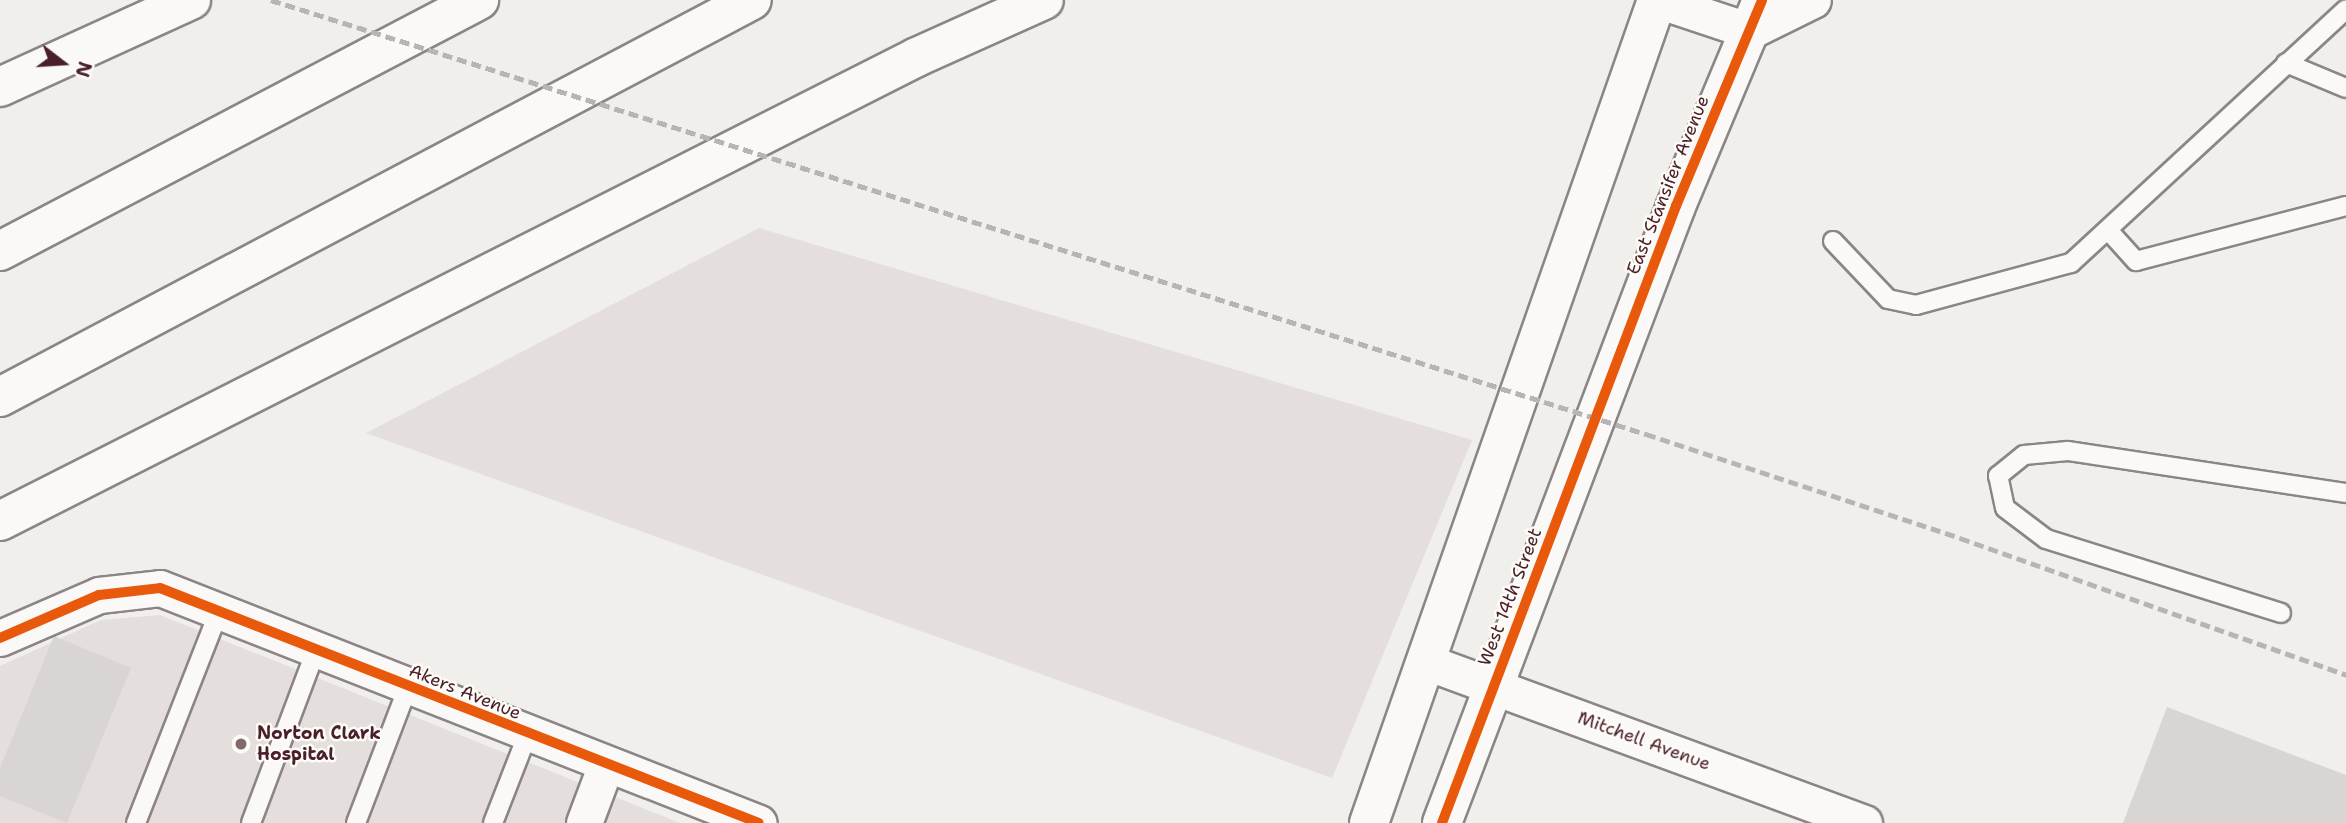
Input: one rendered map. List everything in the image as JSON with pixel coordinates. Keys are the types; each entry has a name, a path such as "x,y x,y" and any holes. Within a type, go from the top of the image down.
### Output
{"main road":[{"path":"0,87 80,54 191,0"},
{"path":"0,251 479,0"},
{"path":"0,397 752,0"},
{"path":"0,522 916,57 1044,0"},
{"path":"1369,823 1424,661 1537,351 1657,0"},
{"name":"East Stansifer Avenue","path":"1611,383 1756,15"},
{"path":"0,104 80,54"},
{"name":"West 14th Street","path":"1442,823 1611,383"}],"street":[{"path":"1657,0 1756,15 1812,0"},
{"name":"Akers Avenue","path":"0,638 99,595 160,587 605,767 759,823"},
{"name":"Mitchell Avenue","path":"1424,661 1864,823"},
{"path":"584,823 605,767"}],"lane":[{"path":"1833,241 1888,299 1916,306 2071,263 2346,9"},
{"path":"2286,64 2346,88"},
{"path":"2108,230 2136,261 2346,206"},
{"path":"2281,613 2046,539 2005,508 1998,475 2024,454 2068,451 2346,493"},
{"path":"136,823 219,611"},
{"path":"251,823 316,650"},
{"path":"356,823 408,687"},
{"path":"493,823 527,736"}],"shaded area":[{"path":"759,228 1472,440 1332,778 366,433"},
{"name":"Norton Clark Hospital","path":"160,615 680,823 0,823 0,666 101,620"}],"building":[{"path":"54,636 131,668 67,823 0,796 0,768"},
{"path":"2167,707 2346,775 2346,823 2123,823"}],"railway":[{"path":"271,0 1646,434 1960,538 2346,675"}],"cycle path":[{"path":"1442,823 1676,206 1762,0"},
{"path":"0,638 99,595 160,588 759,823"}],"place":[{"name":"Norton Clark Hospital","path":"241,744"}]}
